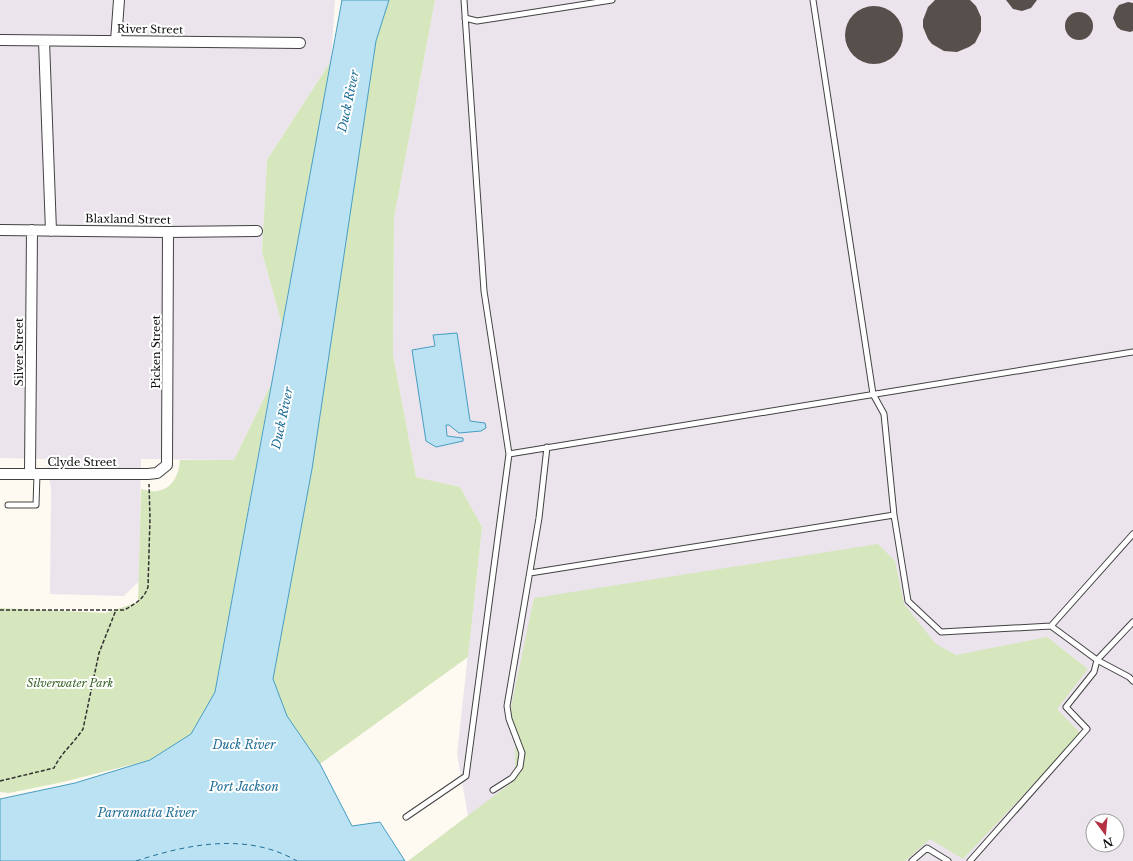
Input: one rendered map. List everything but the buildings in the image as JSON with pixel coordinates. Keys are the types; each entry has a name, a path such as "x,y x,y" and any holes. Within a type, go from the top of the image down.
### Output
{"street":[{"path":"116,41 119,0"},
{"name":"River Street","path":"0,40 300,43"},
{"path":"44,41 51,230"},
{"name":"Blaxland Street","path":"0,230 168,232 257,231"},
{"name":"Silver Street","path":"32,230 33,474"},
{"name":"Picken Street","path":"162,470 167,465 168,455 168,232"},
{"name":"Clyde Street","path":"0,474 148,474 157,473 162,470"}],"lane":[{"path":"406,817 466,776 508,454 484,291 464,0"},
{"path":"465,18 477,20 612,0"},
{"path":"814,0 873,394 884,414 894,516 908,601 941,632 1051,626 1097,660 1129,677 1133,681"},
{"path":"508,454 1133,352"},
{"path":"493,790 512,778 520,767 522,753 509,718 507,706 539,518 547,447"},
{"path":"8,505 36,505 33,474"},
{"path":"530,573 894,516"},
{"path":"1051,626 1133,534"},
{"path":"970,861 1087,729 1066,707 1094,672 1097,660 1133,622"},
{"path":"912,861 927,848 948,861"}],"path":[{"path":"0,610 124,610 135,604 145,595 148,586 150,518 148,474"},
{"path":"0,781 54,768 60,756 83,729 99,653 116,610"}],"shaded area":[{"path":"0,0 335,0 331,61 267,160 262,252 282,325 271,384 234,460 141,459 139,581 124,596 50,594 51,488 46,459 0,458"},
{"path":"435,0 1133,0 1133,861 476,861 457,754 482,527 460,487 416,477 393,355 394,218"}],"green space":[{"path":"389,0 435,0 394,218 393,355 416,477 460,487 482,527 468,657 320,764 287,716 273,679 312,469 376,41"},
{"path":"331,61 282,325 262,252 267,160"},
{"name":"Silverwater Park","path":"271,384 215,692 191,734 150,760 63,782 9,793 0,792 0,608 106,613 138,602 141,489 149,491 163,490 171,484 177,475 180,460 234,460"},
{"path":"878,544 895,561 904,604 936,644 956,655 1047,637 1088,669 1057,709 1081,734 963,859 930,839 905,861 408,861 515,780 515,739 510,712 534,598"}],"water":[{"name":"Port Jackson","path":"342,0 389,0 376,41 312,469 273,679 287,716 320,764 352,826 380,822 405,861 0,861 0,799 75,783 150,760 191,734 215,692"},
{"path":"457,333 470,421 485,423 486,428 481,431 459,433 449,425 446,425 447,436 463,438 463,441 436,447 426,441 412,350 435,346 433,335"}],"ferry route":[{"path":"136,861 176,850 217,844 258,846 278,852 297,861"}],"water label":[{"name":"Duck River","path":"348,101"},
{"name":"Duck River","path":"282,418"},
{"name":"Duck River","path":"244,744"},
{"name":"Parramatta River","path":"147,812"}]}
